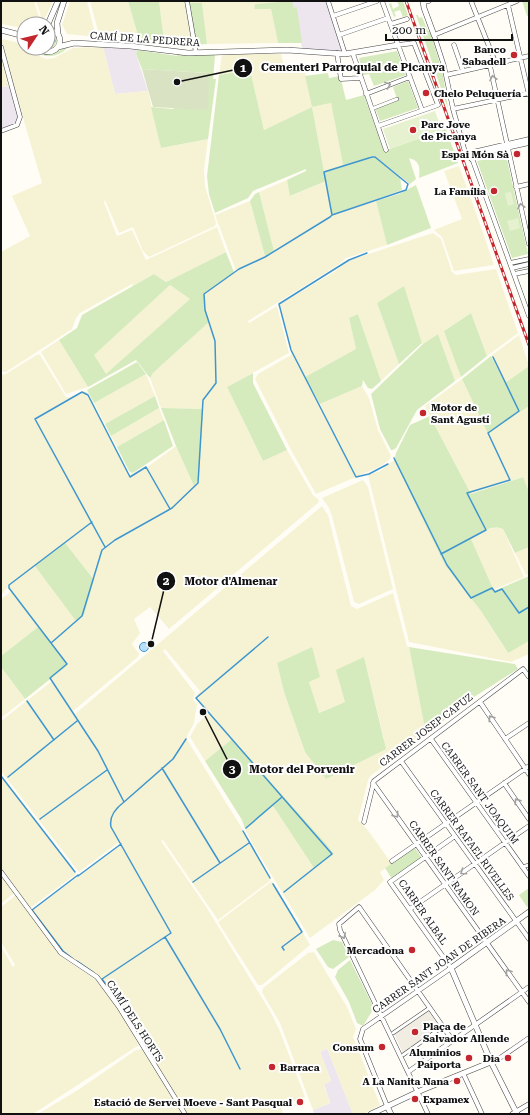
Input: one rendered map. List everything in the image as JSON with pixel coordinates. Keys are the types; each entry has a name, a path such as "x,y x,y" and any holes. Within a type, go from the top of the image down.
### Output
{"street":[{"path":"51,16 58,1"},
{"path":"58,47 59,35 57,23 64,1"},
{"path":"186,1 196,53"},
{"path":"328,1 345,54"},
{"path":"333,16 381,1 391,24 422,110"},
{"path":"471,1 496,64"},
{"path":"434,35 517,1"},
{"path":"425,2 424,8 446,75 453,109 466,152 470,156 529,316"},
{"path":"453,109 529,93 508,5"},
{"path":"339,35 388,18"},
{"path":"391,24 407,19"},
{"path":"1,30 16,33"},
{"name":"CAMÍ DE LA PEDRERA","path":"56,33 74,43"},
{"path":"378,126 438,105 412,42 398,45"},
{"name":"CAMÍ DE LA PEDRERA","path":"58,47 74,43 130,46 196,53 287,50 353,54 398,45"},
{"path":"454,45 463,71"},
{"path":"1,47 20,117 17,125 1,131"},
{"path":"337,53 341,79 360,78"},
{"path":"353,54 386,150"},
{"path":"446,75 529,56"},
{"path":"490,66 529,244"},
{"path":"366,94 410,77"},
{"path":"374,108 397,99"},
{"path":"470,156 529,139"},
{"path":"507,146 529,143"},
{"path":"516,187 529,184"},
{"path":"511,265 529,259"},
{"path":"511,265 529,264"},
{"path":"514,274 529,271"},
{"path":"523,301 529,300"},
{"name":"CARRER JOSEP CAPUZ","path":"373,783 523,668 529,677"},
{"path":"480,702 527,767 529,774"},
{"path":"506,739 529,723"},
{"name":"CARRER SANT JOAQUIM","path":"431,739 529,876"},
{"name":"CARRER RAFAEL RIVELLES","path":"401,761 529,939"},
{"path":"392,862 527,767"},
{"path":"364,822 373,783"},
{"name":"CARRER SANT RAMON","path":"373,783 529,1002"},
{"path":"504,783 529,819"},
{"path":"410,909 529,826"},
{"path":"426,857 455,836"},
{"name":"CARRER ALBAL","path":"426,857 390,882 450,968 515,1113"},
{"path":"522,866 529,865"},
{"name":"CAMÍ DELS HORTS","path":"1,872 61,953 75,964 97,977 119,1008 185,1114"},
{"path":"428,1114 340,930 340,924 359,907 453,1041"},
{"name":"CARRER SANT JOAN DE RIBERA","path":"387,1106 360,1040 363,1029 529,912"},
{"path":"408,1072 529,987"},
{"path":"393,1033 428,1009"},
{"path":"403,1054 441,1028"},
{"path":"371,1114 418,1092 497,1060 528,1039 529,1045"},
{"path":"463,1073 482,1114"},
{"path":"515,1113 529,1104"},
{"path":"387,1106 391,1114"}],"shaded area":[{"path":"1,1 34,1 39,16 16,16 16,27 1,24"},
{"path":"36,1 53,1 46,16 41,16"},
{"path":"70,1 87,1 96,37 67,34 62,25"},
{"path":"90,1 128,1 139,39 99,35"},
{"path":"159,1 184,1 193,43 164,41"},
{"path":"188,1 289,2 255,4 255,9 271,9 278,43 207,44 202,3 188,3"},
{"path":"289,1 328,1 345,54 302,51 297,8 294,8"},
{"path":"3,39 16,42 16,56 39,56 46,59 54,58 73,48 103,47 115,94 148,91 161,148 208,139 204,170 205,186 216,223 215,226 149,257 143,251 133,227 119,233 105,200 104,202 117,236 132,230 146,260 217,227 226,252 166,282 154,274 133,286 132,284 80,313 76,318 72,329 6,372 1,371 1,252 30,236 12,196 42,183 1,42"},
{"path":"103,47 137,50 136,54 148,91 115,94"},
{"path":"222,54 281,54 286,73 305,72 312,107 264,130 250,70 219,75"},
{"path":"1,57 10,86 1,87"},
{"path":"10,86 20,119 11,126 1,129 1,87"},
{"path":"331,103 343,165 324,171 312,107"},
{"path":"459,166 494,265 454,271 442,237 434,230 462,219 444,171"},
{"path":"287,180 291,196 326,181 332,215 376,201 387,245 346,258 338,265 248,321 249,323 277,306 289,353 227,387 263,461 287,450 313,495 319,500 318,503 169,629 150,607 134,619 140,633 132,644 139,654 138,657 73,711 75,714 322,506 328,515 351,606 357,609 393,593 407,646 409,647 426,734 369,777 358,820 367,829 392,864 380,872 384,880 375,890 310,938 245,829 273,806 314,868 334,854 232,739 205,761 190,737 197,724 209,713 195,698 200,691 165,649 163,651 195,693 193,699 197,704 194,723 186,738 240,825 271,880 218,920 163,840 161,841 205,905 270,1011 279,1029 305,1097 281,1106 283,1114 187,1114 102,981 62,950 32,910 121,845 119,842 79,872 1,771 1,721 52,681 50,679 68,665 38,627 1,656 1,599 11,592 7,588 1,595 1,375 6,374 38,354 40,355 66,397 70,397 85,391 88,393 129,475 146,468 176,446 194,486 199,478 203,409 161,408 150,378 153,373 209,322 205,309 204,294 236,271 215,215 250,201 265,256 274,251 259,192","holes":["35,566 94,580 84,615","312,647 309,682 318,713 345,702 364,657 384,739 305,752 284,692 277,663"]},
{"path":"433,233 441,239 452,272 456,275 496,269 518,333 487,356 471,313 445,330 461,377 455,381 438,334 423,344 422,343 403,287 377,303 399,364 381,381 358,314 349,318 356,349 305,377 339,443 320,404 362,386 369,398 378,430 391,456 389,460 379,467 316,494 291,450 255,379 258,374 291,355 292,351 280,304 334,272 347,261"},
{"path":"170,285 190,299 106,375 93,355"},
{"path":"519,335 529,366 505,383 491,356"},
{"path":"59,340 88,387 66,394 41,352"},
{"path":"146,374 155,396 105,424 94,403"},
{"path":"462,379 488,434 529,406 529,492 522,477 471,494 425,406"},
{"path":"159,408 164,420 117,447 111,436"},
{"path":"394,460 445,565 481,611 507,652 529,641 529,654 511,662 409,642 368,475 380,471"},
{"path":"363,480 368,487 393,589 359,604 354,602 332,516 329,508 322,498"},
{"path":"500,527 503,529 524,577 493,590 471,539 487,529"},
{"path":"529,547 529,574 526,575 515,553"},
{"path":"1,667 25,699 1,718"},
{"path":"1,775 76,874 30,908 1,870"},
{"path":"1,875 14,893 1,904"},
{"path":"272,881 310,945 262,985 258,985 218,922"},
{"path":"16,895 62,957 95,979 116,1006 139,1045 33,1114 1,1114 1,946 13,967 15,965 1,942 1,907"},
{"path":"314,952 347,1007 356,1029 353,1037 380,1105 364,1114 353,1114 327,1048 320,1052 331,1081 324,1085 330,1103 313,1110 280,1023 262,992 263,988 308,953"},
{"name":"Plaça de Salvador Allende","path":"426,1008 442,1029 404,1056 393,1031"},
{"path":"327,1048 353,1114 314,1114 313,1110 330,1103 324,1084 331,1081 320,1052"},
{"path":"142,1049 183,1114 38,1114 78,1090 136,1050"}],"green space":[{"path":"128,1 159,1 164,41 139,39"},
{"path":"292,1 294,8 297,7 302,43 278,43 271,9 254,9 255,4"},
{"path":"397,1 403,1 408,15 403,17 400,10 394,12 396,16 394,17 389,4 391,3 393,9 399,6"},
{"path":"522,1 529,1 529,16 527,16"},
{"path":"188,3 202,3 207,44 196,45"},
{"path":"416,15 418,15 419,18 422,17 428,31 430,31 443,75 448,109"},
{"path":"69,46 61,53 56,55 56,52"},
{"path":"137,50 177,56 177,54 215,55 213,79 216,79 208,139 161,148 151,107 173,109 209,73 142,69 136,54"},
{"path":"397,51 406,75 374,86 369,74 363,75 359,58"},
{"path":"142,69 209,73 208,110 153,107"},
{"path":"250,70 264,130 312,107 305,76 328,73 329,78 340,76 346,100 364,95 384,151 446,129 458,163 419,178 417,163 413,159 409,158 416,179 410,184 374,156 368,157 375,157 400,177 402,190 332,215 326,181 290,196 287,180 306,171 306,169 253,191 248,198 215,213 209,194 207,176 219,75","holes":["331,103 343,165 324,171 312,107"]},
{"path":"408,81 418,108 380,121 375,108 397,99 393,87"},
{"name":"Parc Jove de Picanya","path":"435,111 442,130 390,149 383,129"},
{"path":"506,155 528,254 512,258 477,161"},
{"path":"416,185 431,228 387,245 376,201 399,194"},
{"path":"259,192 274,251 265,256 250,201 255,194"},
{"path":"511,192 514,204 508,206 505,193"},
{"path":"518,218 520,228 510,231 507,221"},
{"path":"226,252 234,272 204,294 205,309 209,322 153,373 150,378 136,360 88,387 59,340 77,328 82,315 154,274 166,282","holes":["170,285 190,299 106,374 94,355"]},
{"path":"404,286 422,343 399,364 377,303"},
{"path":"471,313 487,356 461,377 444,331"},
{"path":"358,314 381,381 372,389 368,388 363,380 362,386 320,404 305,377 356,349 349,318"},
{"path":"438,334 455,381 417,410 396,448 391,450 380,429 371,394 423,344"},
{"path":"491,356 505,383 529,366 529,406 488,434 462,379"},
{"path":"137,362 146,374 94,403 87,390"},
{"path":"253,373 253,383 287,450 263,461 227,387"},
{"path":"155,396 159,408 111,436 105,424"},
{"path":"161,408 203,409 199,478 194,486 176,446"},
{"path":"430,416 471,494 523,477 529,492 529,547 515,553 503,529 499,528 490,528 471,539 494,591 529,576 529,641 508,653 481,611 445,565 394,460 410,425"},
{"path":"164,420 173,446 132,473 129,471 117,447"},
{"path":"65,543 94,580 84,615 76,621 35,566"},
{"path":"38,627 68,665 25,699 1,667 1,656"},
{"path":"312,647 320,677 309,682 319,713 345,702 336,670 364,657 386,749 326,779 305,752 284,692 277,663"},
{"path":"409,647 515,664 518,669 474,697 426,734"},
{"path":"232,739 334,854 314,868 273,806 245,829 242,820 205,761"},
{"path":"415,848 422,858 392,879 385,868"},
{"path":"529,888 529,905 527,907 519,895"},
{"path":"333,940 342,942 349,957 333,969 328,967 316,949"},
{"path":"350,960 374,1008 363,1026 357,1023 349,1002 335,977 338,970"}],"water":[{"path":"142,643 146,643 148,647 146,651 142,651 140,649 140,645"}],"waterway":[{"path":"119,1003 102,979 171,933 111,827 111,820 114,813 124,802 98,751 50,678 67,664 51,643 82,616 102,550 115,540 172,508 198,483 203,400 216,383 215,341 205,310 204,294 239,269 265,257 332,215 324,172 375,157 408,184 406,190 332,215"},
{"path":"367,253 349,260 279,304 291,350 356,477 369,474 388,464"},
{"path":"441,554 486,530 467,493 510,480 488,433 519,411 493,357"},
{"path":"105,547 35,419 82,392 88,395 130,477 146,467 170,509"},
{"path":"394,458 447,565 471,598 492,588 495,592 502,589 519,613 529,607"},
{"path":"51,643 9,588 9,585 92,522"},
{"path":"268,637 196,698 332,854 284,892"},
{"path":"27,701 54,740"},
{"path":"8,777 77,721"},
{"path":"124,802 173,759 186,739"},
{"path":"162,768 220,863"},
{"path":"40,819 107,770"},
{"path":"1,776 75,872"},
{"path":"246,828 282,797"},
{"path":"243,831 270,878"},
{"path":"193,882 249,843"},
{"path":"78,876 121,844"},
{"path":"72,958 63,951 32,910 78,875"},
{"path":"273,884 302,932 282,947 284,950"},
{"path":"165,937 220,1029 240,1069"},
{"path":"77,961 93,972"}],"railway":[{"path":"406,1 529,345"}],"place":[{"name":"Banco Sabadell","path":"514,55"},
{"name":"Cementeri Parroquial de Picanya","path":"177,82"},
{"name":"Chelo Peluquería","path":"426,93"},
{"name":"Parc Jove de Picanya","path":"413,130"},
{"name":"Espai Món Sà","path":"517,154"},
{"name":"La Família","path":"494,191"},
{"name":"Motor de Sant Agustí","path":"423,413"},
{"name":"Motor d'Almenar","path":"151,644"},
{"name":"Motor del Porvenir","path":"203,712"},
{"name":"Mercadona","path":"412,950"},
{"name":"Plaça de Salvador Allende","path":"415,1032"},
{"name":"Consum","path":"382,1047"},
{"name":"Aluminios Paiporta","path":"469,1058"},
{"name":"Dia","path":"508,1058"},
{"name":"Barraca","path":"272,1067"},
{"name":"A La Nanita Nana","path":"457,1081"},
{"name":"Expamex","path":"415,1099"},
{"name":"Estació de Servei Moeve - Sant Pasqual","path":"300,1102"}]}
